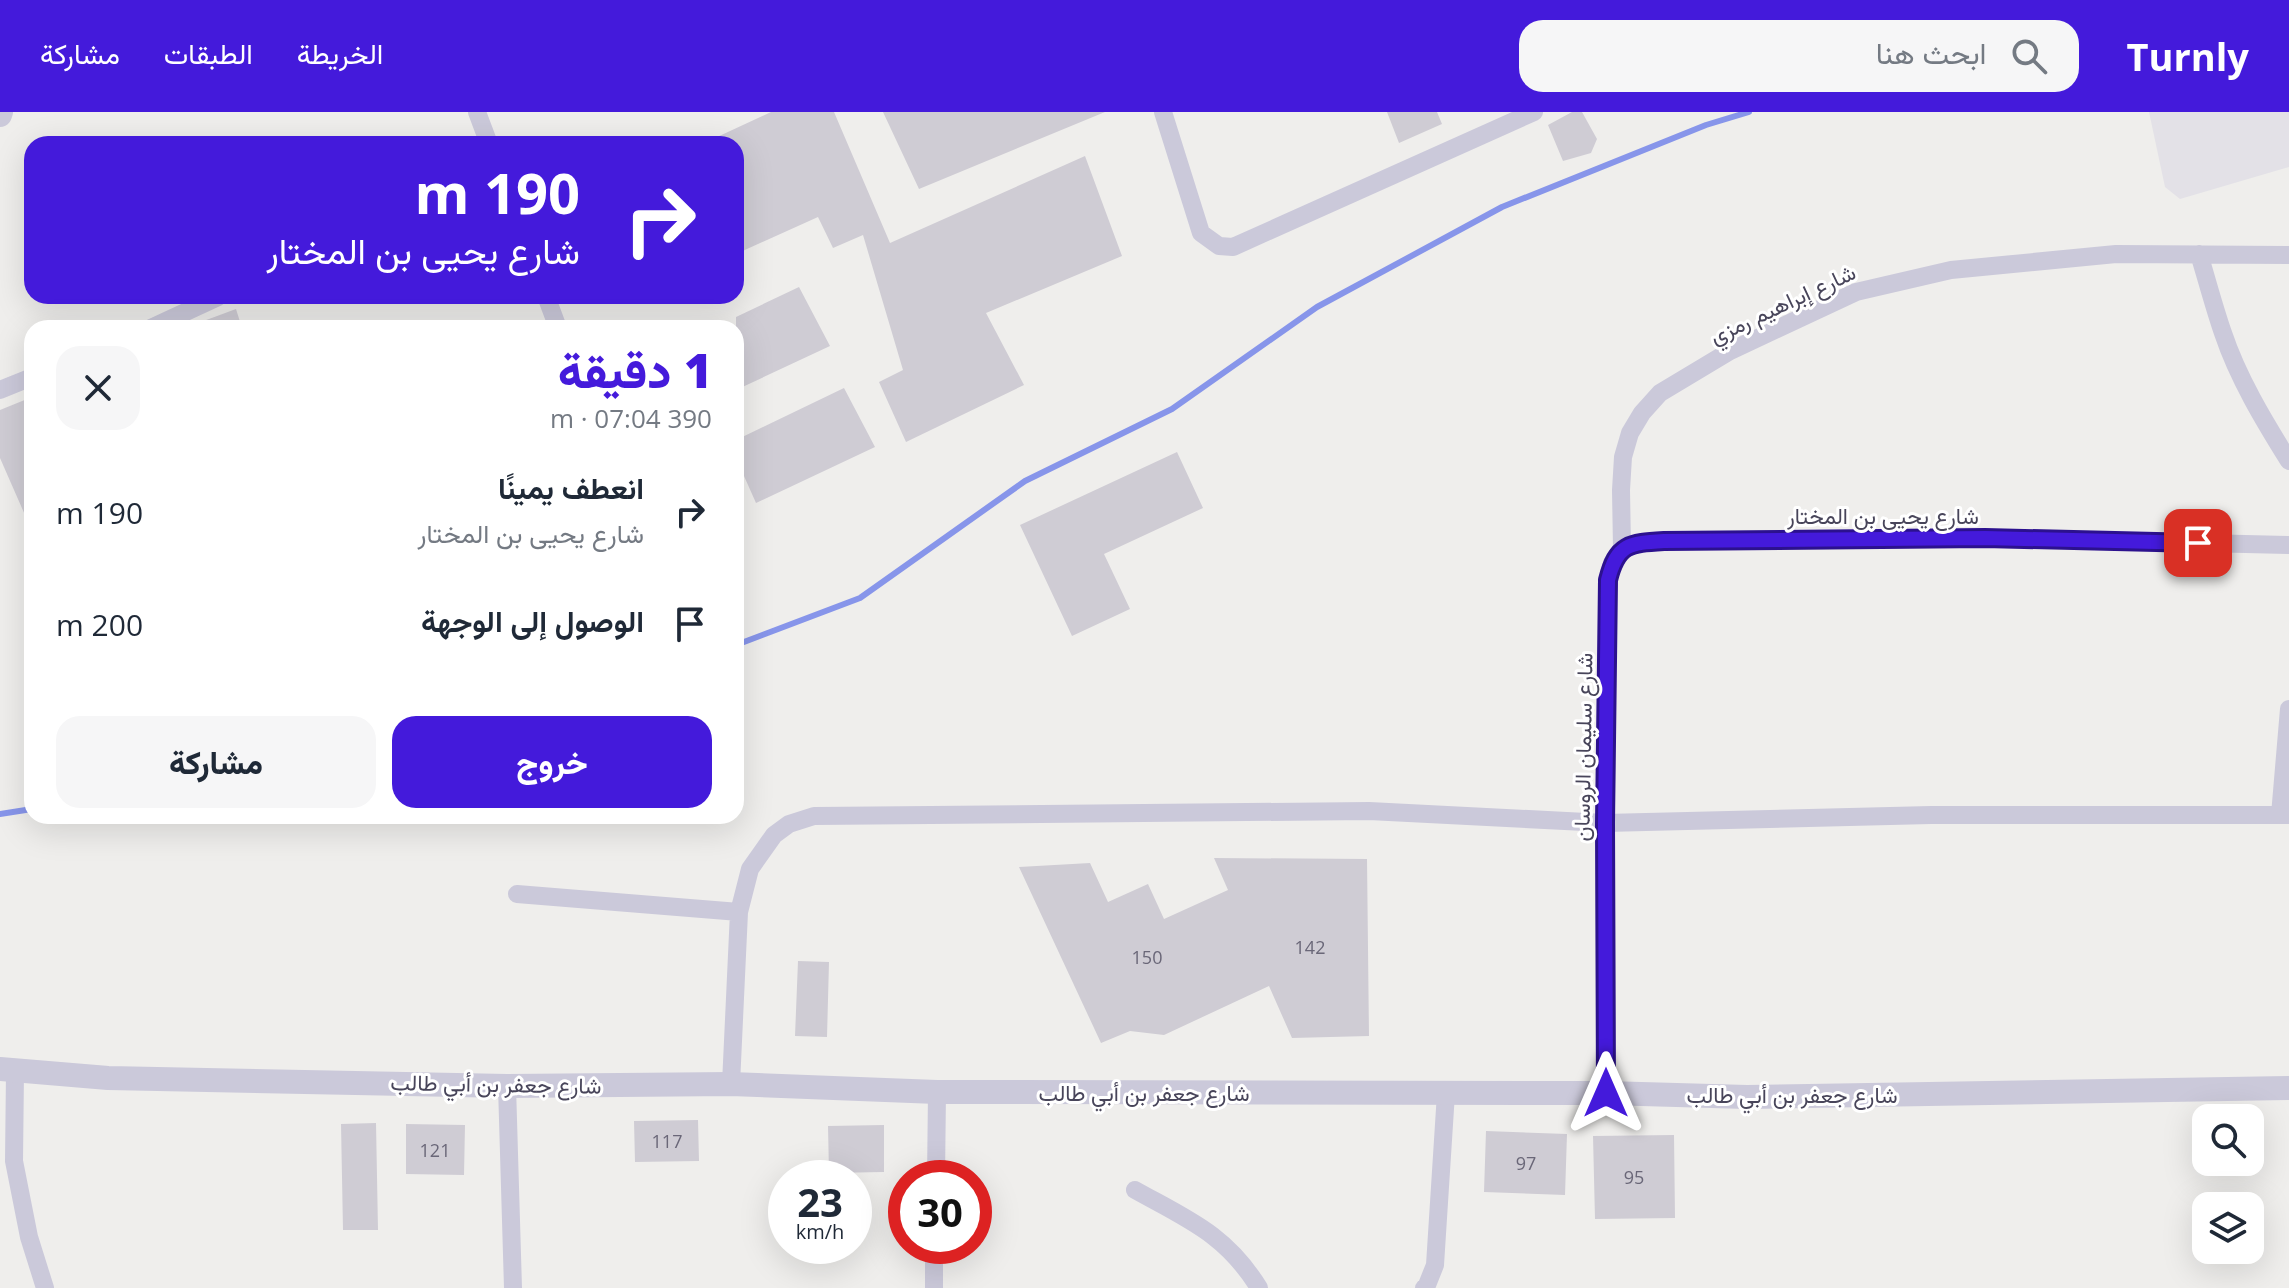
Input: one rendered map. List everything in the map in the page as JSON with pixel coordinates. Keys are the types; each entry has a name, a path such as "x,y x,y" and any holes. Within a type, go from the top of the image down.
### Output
{"street":[{"path":"477,112 486,136"},
{"path":"1163,112 1201,233 1219,246 1233,247 1534,112"},
{"name":"شارع إبراهيم رمزي","path":"1622,548 1623,457 1630,433 1660,393 1730,351 1856,292 1951,270 2116,254 2289,255"},
{"path":"2199,254 2223,335 2238,370 2263,420 2289,461"},
{"path":"168,320 203,304"},
{"path":"0,390 24,380"},
{"name":"شارع يحيى بن المختار","path":"1622,548 1664,541 1970,538 2289,545"},
{"name":"شارع سليمان الروسان","path":"1606,1093 1608,580 1612,563 1622,548"},
{"path":"731,1084 739,912 750,869 774,835 789,824 814,816 1369,811 1605,823 1931,815 2284,815 2289,709"},
{"path":"517,894 739,912"},
{"path":"8,1070 14,1161 29,1237 45,1288"},
{"name":"شارع جعفر بن أبي طالب","path":"8,1070 108,1078 507,1086 731,1084 937,1092 1606,1093 1747,1097 2289,1088"},
{"path":"507,1086 513,1288"},
{"path":"936,1160 937,1092"},
{"path":"1424,1288 1435,1265 1446,1093"},
{"path":"1135,1190 1212,1232 1235,1255 1259,1288"},
{"path":"934,1264 934,1288"}],"shaded area":[{"path":"2149,112 2289,112 2289,167 2180,199 2165,187"}],"building":[{"path":"771,112 834,112 890,243 1085,156 1122,256 986,313 1024,385 906,442 879,382 903,370 863,235 833,248 818,217 744,250 744,136 719,136"},
{"path":"883,112 1105,112 919,189"},
{"path":"1387,112 1437,112 1442,124 1399,143"},
{"path":"1572,112 1582,112 1597,139 1591,153 1563,161 1548,125"},
{"path":"799,287 830,346 744,386 744,320 736,320 736,317"},
{"path":"236,309 239,320 206,320"},
{"path":"844,388 875,447 756,503 744,476 744,436"},
{"path":"24,400 24,513 0,458 0,410"},
{"path":"1177,452 1203,508 1104,554 1130,609 1072,636 1020,525"},
{"path":"1214,858 1367,859 1369,1036 1292,1038 1269,986 1164,1035 1130,1031 1101,1043 1019,867 1090,863 1108,902 1148,884 1164,919 1228,890"},
{"path":"798,961 829,962 827,1037 795,1036"},
{"path":"698,1120 699,1161 635,1162 634,1121"},
{"path":"376,1123 378,1230 343,1230 341,1124"},
{"path":"406,1124 465,1125 464,1175 406,1174"},
{"path":"884,1125 884,1172 872,1172 872,1160 829,1160 828,1126"},
{"path":"1486,1131 1567,1134 1565,1195 1484,1192"},
{"path":"1674,1135 1675,1218 1595,1219 1593,1136"}],"waterway":[{"path":"744,642 860,598 1025,481 1172,409 1317,307 1502,207 1706,125 1749,112"},
{"path":"0,814 24,810"}],"route":[{"path":"1606,1093 1608,580 1612,563 1622,548 1664,541 1985,538 2198,543"}]}
